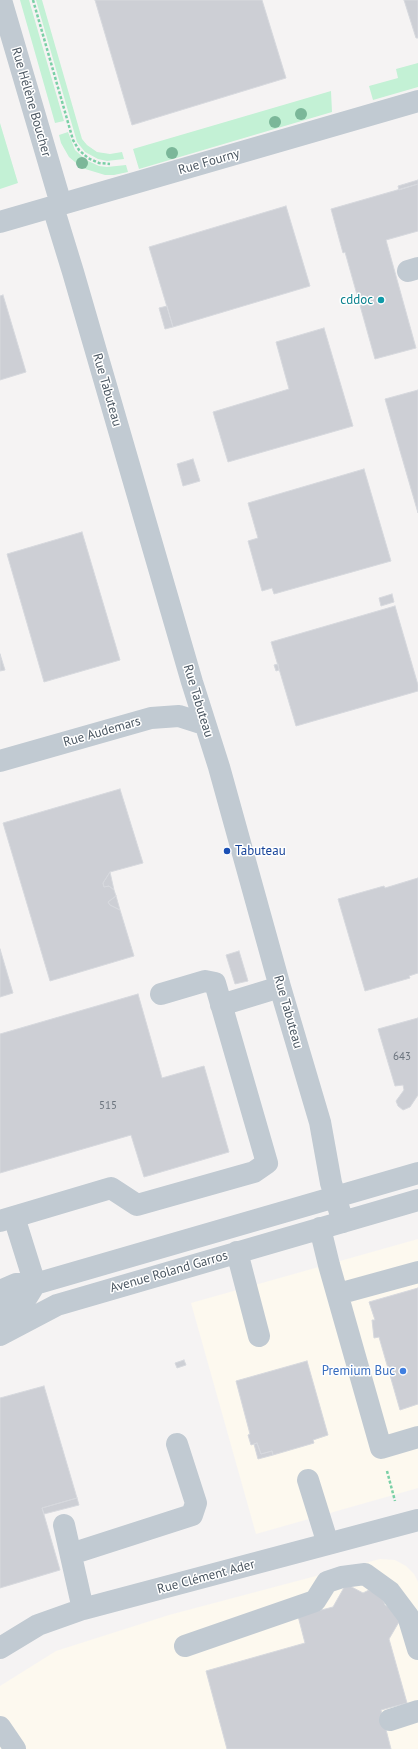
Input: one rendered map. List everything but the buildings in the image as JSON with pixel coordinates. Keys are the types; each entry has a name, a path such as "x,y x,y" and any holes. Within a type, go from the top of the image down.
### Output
{"street":[{"name":"Rue Hélène Boucher","path":"1,0 57,205"},
{"name":"Rue Fourny","path":"0,222 418,101"},
{"name":"Rue Tabuteau","path":"57,205 73,272 204,724 219,767 280,987 320,1122 330,1183 335,1197"},
{"name":"Rue Audemars","path":"0,761 151,718 179,716 204,724"},
{"path":"0,1312 27,1297 35,1284 7,1219 111,1188 137,1205 254,1172 267,1163 215,983 205,981 161,994"},
{"path":"221,1005 280,987"},
{"name":"Avenue Roland Garros","path":"0,1291 16,1284 35,1284 418,1174"},
{"path":"335,1197 343,1222"},
{"name":"Avenue Roland Garros","path":"0,1335 58,1305 418,1200"},
{"path":"320,1228 381,1448 418,1436"},
{"path":"237,1252 259,1336"},
{"path":"338,1294 418,1272"},
{"path":"71,1554 192,1515 196,1503 177,1444"},
{"path":"308,1480 328,1544"},
{"name":"Rue Clément Ader","path":"0,1648 38,1625 83,1609 418,1520"},
{"path":"64,1525 83,1609"},
{"path":"185,1646 315,1601 327,1582 342,1577 365,1574 390,1592 408,1616 418,1649"},
{"path":"390,1720 418,1711"},
{"path":"0,1727 15,1749"}],"path":[{"path":"33,0 73,140 79,150 88,158 105,164 116,164"}],"shaded area":[{"path":"418,1239 418,1488 256,1534 191,1303"},
{"path":"380,1559 395,1560 406,1566 414,1574 418,1582 418,1749 0,1749 0,1686 56,1651 169,1615"}],"green space":[{"path":"20,0 29,0 64,121 55,123"},
{"path":"36,0 42,0 82,139 87,145 97,152 110,154 122,152 124,159 107,161 98,159 85,152 77,142"},
{"path":"418,63 418,87 373,100 369,86 398,78 396,69"},
{"path":"331,91 332,112 139,169 133,149"},
{"path":"0,123 18,183 0,189"},
{"path":"68,132 75,150 86,160 99,166 107,167 126,165 128,172 105,175 82,168 69,157 61,143 59,135"}],"place":[{"name":"cddoc","path":"381,300"},
{"name":"Tabuteau","path":"227,851"},
{"name":"Premium Buc","path":"403,1371"}]}
